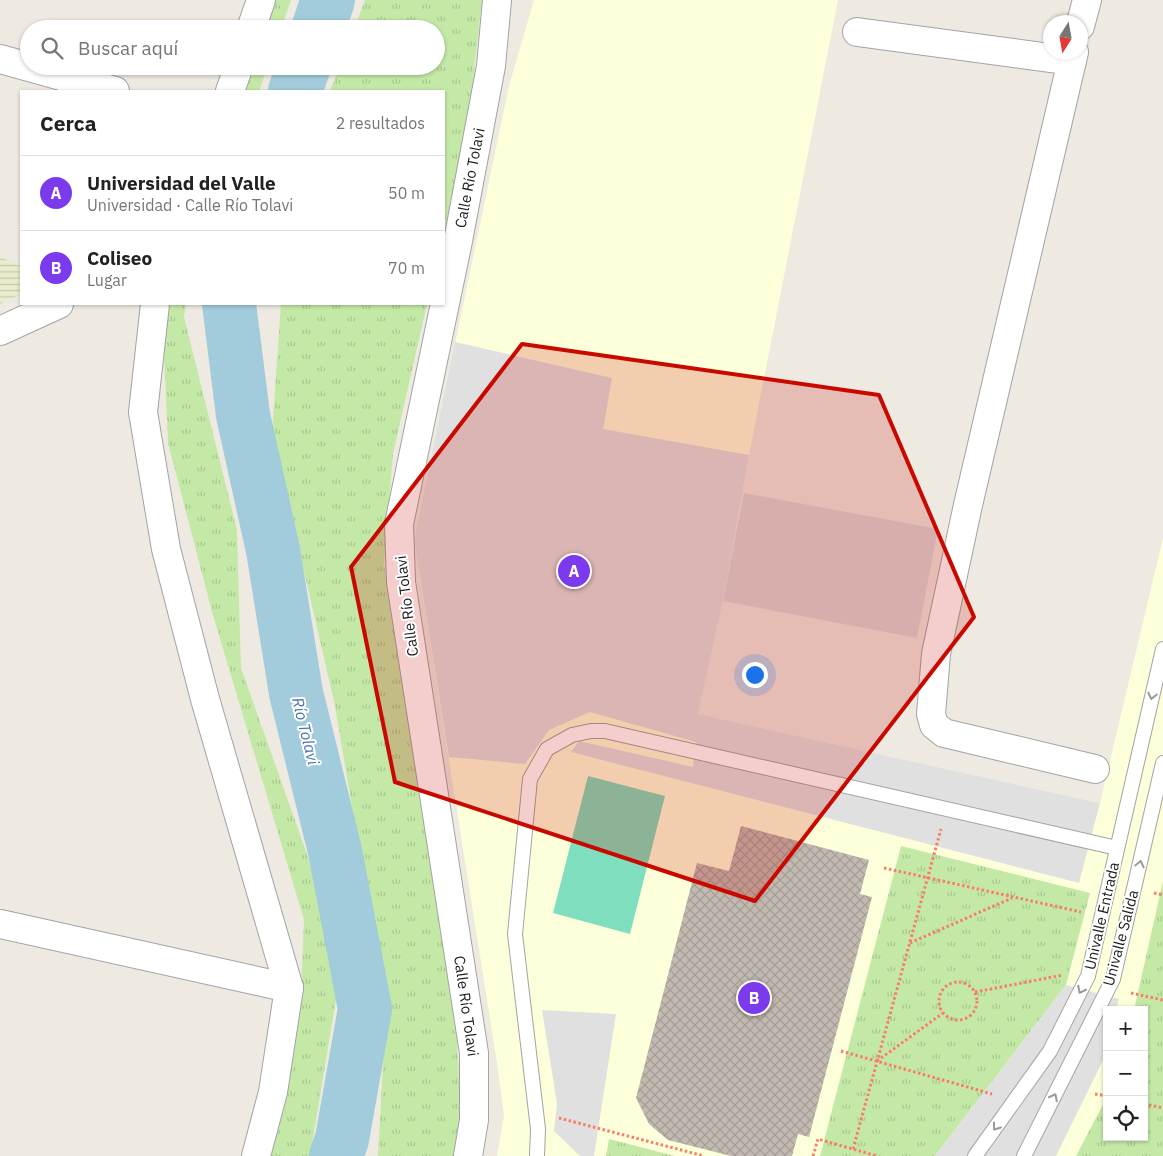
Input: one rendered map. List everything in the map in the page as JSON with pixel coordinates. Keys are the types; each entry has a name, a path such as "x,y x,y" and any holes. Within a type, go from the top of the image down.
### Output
{"street":[{"path":"254,20 261,0"},
{"name":"Calle Río Tolavi","path":"445,305 491,66 498,0"},
{"path":"1083,15 1087,0"},
{"path":"857,32 1043,54"},
{"path":"0,59 20,65"},
{"path":"1072,60 968,505 936,654 931,714 934,725 944,733 1095,769"},
{"path":"58,75 111,90"},
{"path":"230,90 235,75"},
{"path":"0,331 57,305"},
{"path":"154,305 144,412 166,549 205,699 289,988 272,1092 256,1156"},
{"name":"Calle Río Tolavi","path":"445,305 400,524 401,582 474,1053 474,1120 468,1156"},
{"path":"0,924 289,988"}],"lane":[{"name":"Univalle Entrada","path":"975,1156 1050,1051 1088,976 1163,649"},
{"path":"537,1156 536,1113 515,934 530,779 547,749 572,735 591,731 605,731 1117,848"},
{"name":"Univalle Salida","path":"1024,1156 1113,979 1163,763"}],"path":[{"path":"853,1149 946,809"},
{"path":"884,868 1102,917"},
{"path":"910,943 1013,897"},
{"path":"975,992 1090,969"},
{"path":"959,982 971,987 975,992 977,1006 970,1016 958,1021 947,1017 943,1013 938,1002 939,996 947,985 959,982"},
{"path":"1108,988 1163,1000"},
{"path":"877,1061 943,1013"},
{"path":"842,1051 1015,1100"},
{"path":"1095,1094 1103,1095"},
{"path":"1148,1105 1163,1108"},
{"path":"536,1113 704,1156"},
{"path":"813,1156 818,1140 877,1156"}],"highlighted area":[{"path":"522,344 879,395 974,617 755,901 395,782 351,567"}],"shaded area":[{"path":"534,0 838,0 749,455 723,601 698,714 1100,803 1163,538 1163,1156 497,1156 504,1115 497,1063 414,540 509,86"},
{"path":"0,257 20,266 20,294 0,304"},
{"path":"455,342 612,378 603,429 749,455 723,601 698,714 1100,803 1079,883 571,752 579,741 693,767 696,742 590,712 549,730 525,764 449,757 414,540"},
{"path":"744,493 938,529 917,638 723,601"},
{"path":"1066,985 1119,999 1117,1006 1103,1006 1103,1060 1056,1156 935,1156"},
{"path":"542,1010 616,1014 594,1156 580,1156 554,1131 557,1104"}],"green space":[{"path":"272,0 291,0 284,20 265,20"},
{"path":"365,0 482,0 468,125 445,227 445,90 330,90 336,75 445,75 445,20 357,20"},
{"path":"246,75 265,75 259,90 240,90"},
{"path":"164,305 186,305 184,317 237,530 241,668 319,888 339,982 310,1156 269,1156 301,992 304,920 212,612 168,443 162,310"},
{"path":"281,305 427,305 393,454 384,564 456,1025 461,1113 453,1156 378,1156 386,1009 335,706 272,432"},
{"path":"588,776 665,796 630,934 553,913"},
{"path":"901,846 1090,893 1066,985 935,1156 820,1156"},
{"path":"1163,881 1163,1156 1076,1156 1103,1105 1103,1141 1148,1141 1148,1006 1135,1006"},
{"path":"609,1139 675,1156 606,1156"}],"building":[{"path":"741,826 869,860 860,894 872,897 809,1137 798,1134 792,1156 731,1156 668,1140 649,1124 636,1098 697,863 729,871"}],"waterway":[{"name":"Río Tolavi","path":"321,20 328,0"},
{"name":"Río Tolavi","path":"295,90 301,75"},
{"name":"Río Tolavi","path":"229,305 243,415 273,550 296,693 335,851 365,1009 342,1139 336,1156"}],"place":[{"name":"Universidad del Valle","path":"574,571"},
{"name":"Coliseo","path":"754,998"}]}
